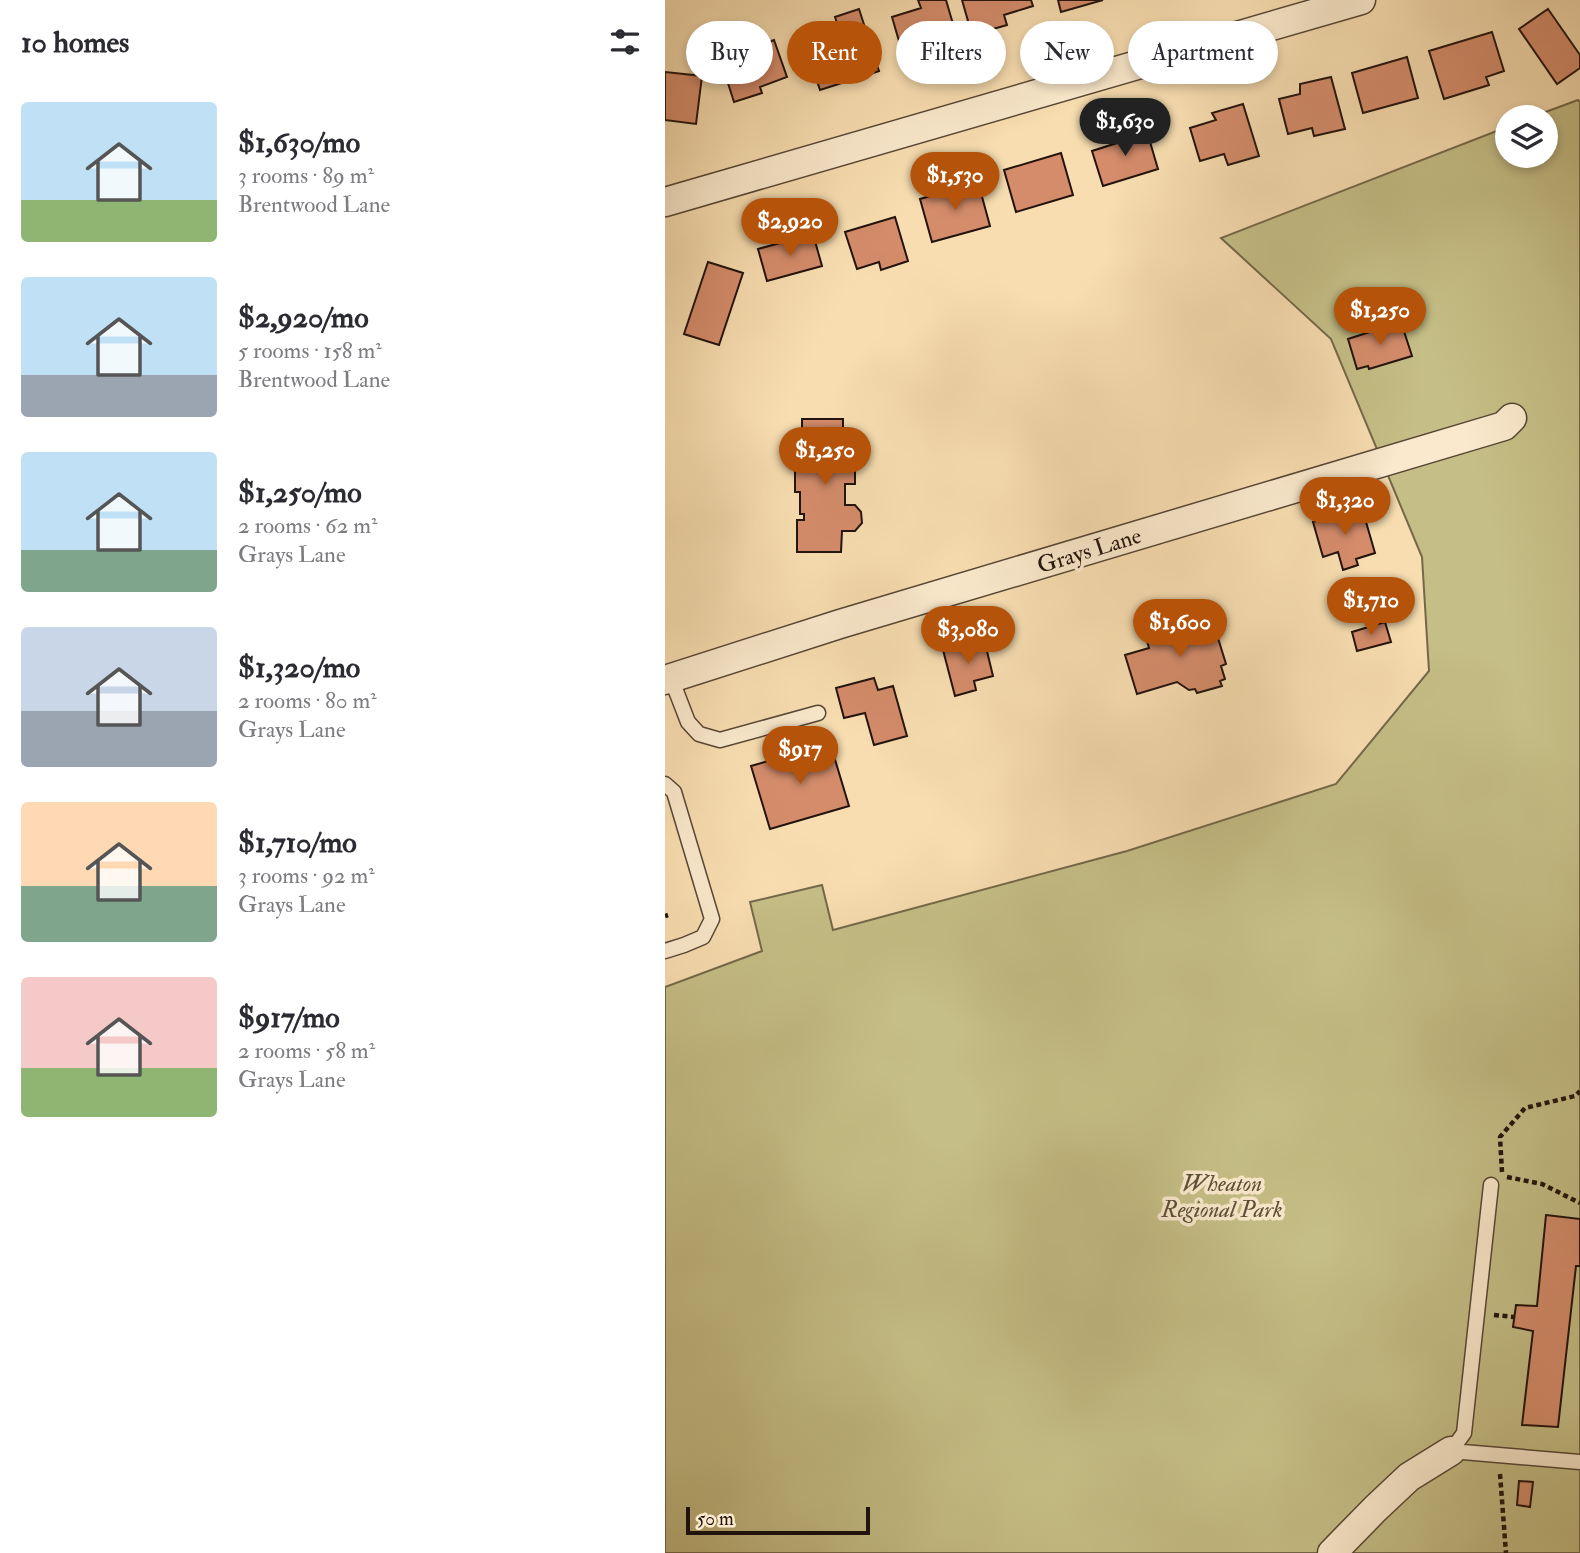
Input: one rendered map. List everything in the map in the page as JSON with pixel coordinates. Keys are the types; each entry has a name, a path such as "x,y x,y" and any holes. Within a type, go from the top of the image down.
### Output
{"street":[{"path":"665,202 1361,0"},
{"name":"Grays Lane","path":"668,679 853,620 1504,426 1511,418"},
{"path":"1332,1553 1409,1477 1451,1451"}],"lane":[{"path":"668,679 688,722 699,734 720,740 818,713"},
{"path":"665,784 674,792 712,919 703,937 665,951"},
{"path":"1451,1451 1464,1433 1491,1185"},
{"path":"1451,1451 1580,1462"}],"path":[{"path":"1580,1091 1575,1096 1525,1108 1500,1137 1502,1176 1542,1184 1580,1203"},
{"path":"1500,1467 1506,1553"}],"green space":[{"name":"Wheaton Regional Park","path":"1578,100 1580,102 1580,1553 665,1553 665,987 762,951 750,902 822,885 833,930 1127,851 1336,784 1429,671 1422,557 1331,339 1221,238 1495,132 1495,168 1558,168 1558,107"}],"building":[{"path":"918,0 946,0 952,21 896,21 896,31 892,17 921,8"},
{"path":"962,0 1031,0 1033,6 1004,15 1006,21 968,21"},
{"path":"1058,0 1103,0 1061,12"},
{"path":"859,9 863,21 836,21 835,17"},
{"path":"1548,9 1580,55 1580,68 1557,84 1519,29"},
{"path":"1492,32 1504,71 1486,77 1489,85 1444,99 1429,51"},
{"path":"773,40 787,77 773,82"},
{"path":"1407,57 1418,98 1363,113 1352,73"},
{"path":"665,72 686,74 686,84 701,84 696,124 665,120"},
{"path":"1331,77 1345,129 1314,136 1312,128 1288,134 1279,99 1300,94 1300,84"},
{"path":"728,84 768,84 760,87 762,93 734,102"},
{"path":"818,84 839,84 820,90"},
{"path":"1243,104 1259,156 1228,165 1224,154 1200,161 1190,128 1216,120 1212,113"},
{"path":"1137,127 1140,138 1148,135 1158,169 1103,186 1092,151 1120,142 1117,133"},
{"path":"1061,153 1073,195 1016,212 1004,170"},
{"path":"978,182 990,226 932,242 920,199"},
{"path":"895,217 908,261 881,270 879,262 857,269 845,232"},
{"path":"813,234 822,266 767,281 758,249"},
{"path":"708,262 743,273 719,345 684,334"},
{"path":"1401,322 1412,356 1369,369 1368,366 1357,369 1348,339"},
{"path":"802,419 843,419 843,436 848,436 847,453 855,453 855,484 845,484 845,505 855,505 861,512 862,523 855,531 842,531 841,552 797,552 797,520 804,520 804,514 800,514 800,492 795,492 795,468 801,468 801,448 806,448 806,440 802,440"},
{"path":"1362,508 1375,553 1356,559 1358,565 1343,570 1338,552 1323,557 1313,522"},
{"path":"1206,614 1213,636 1217,635 1226,664 1221,666 1225,679 1220,681 1222,686 1197,693 1195,689 1189,690 1177,682 1137,694 1125,655 1149,648 1147,641 1162,637 1163,641 1175,637 1171,625"},
{"path":"1385,622 1391,642 1357,651 1352,632"},
{"path":"984,639 993,676 974,681 976,690 955,696 943,650"},
{"path":"874,678 878,690 893,686 907,736 874,745 865,713 844,718 836,688"},
{"path":"830,743 849,806 770,829 751,766"},
{"path":"1546,1215 1580,1219 1580,1266 1576,1266 1558,1427 1522,1425 1533,1331 1513,1327 1516,1305 1537,1306"},
{"path":"1519,1481 1533,1482 1530,1507 1517,1505"}]}
